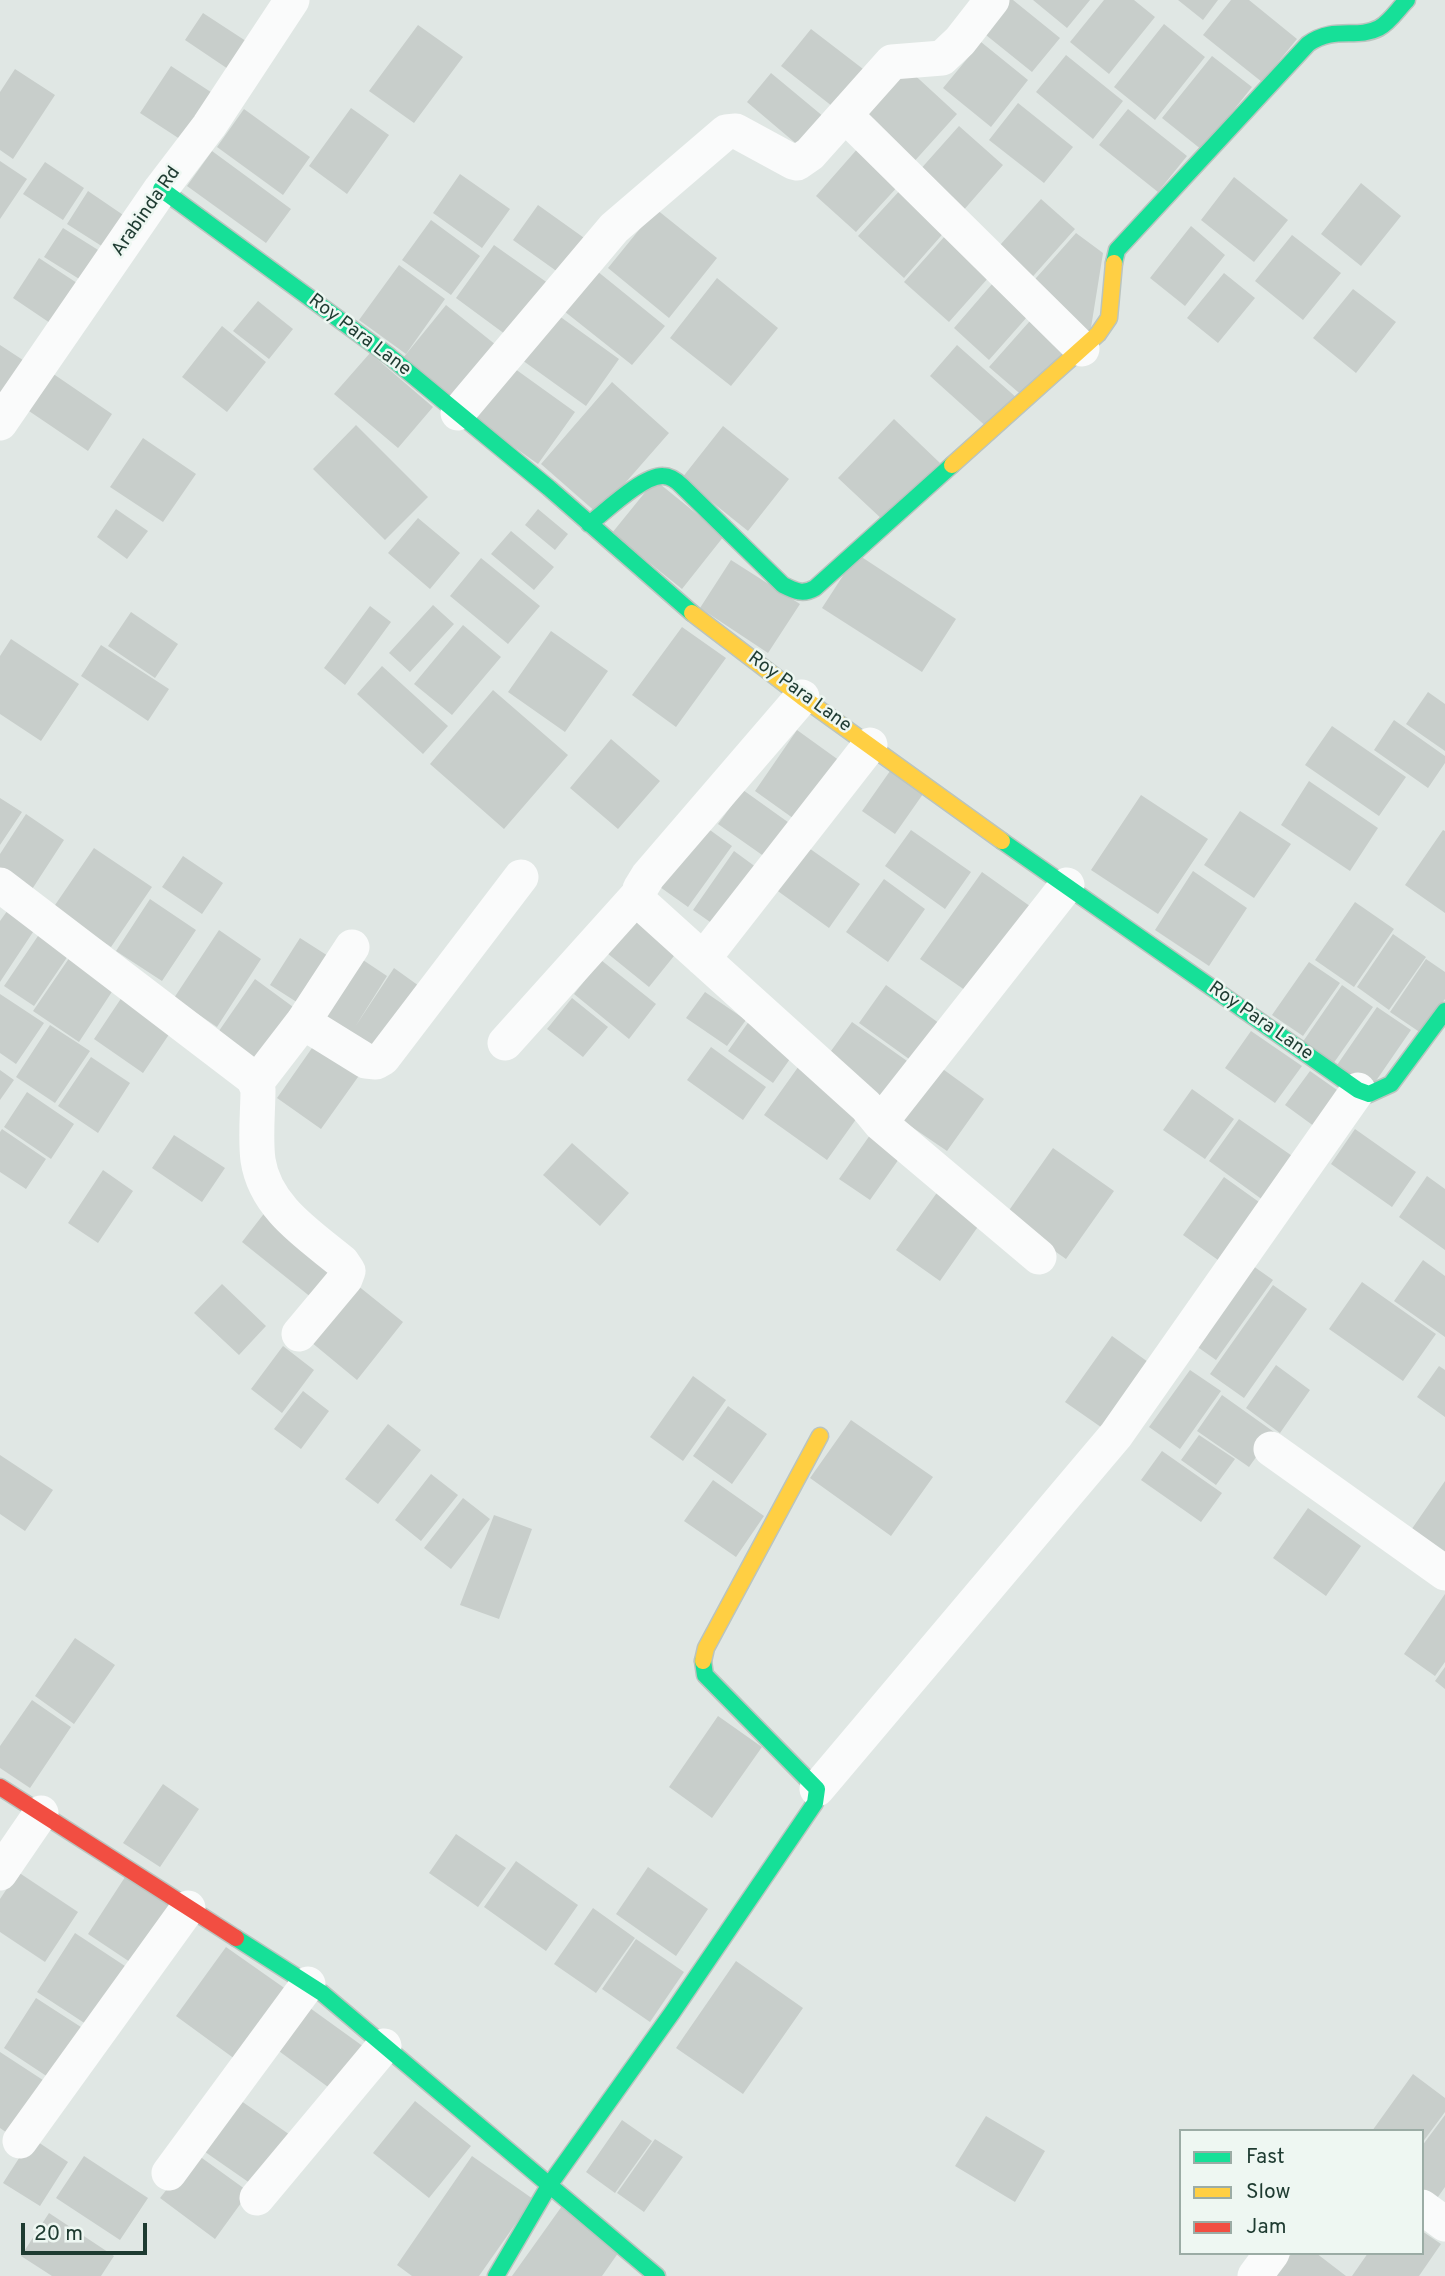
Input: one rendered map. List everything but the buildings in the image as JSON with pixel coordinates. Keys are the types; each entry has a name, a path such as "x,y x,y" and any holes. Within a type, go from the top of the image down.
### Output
{"street":[{"name":"Arabinda Rd","path":"0,423 162,189 209,126 292,0"},
{"path":"458,413 614,228 726,132 736,131 797,163 810,154 895,60 942,58 960,41 992,0"},
{"path":"589,524 648,481 667,476 682,486 783,585 806,594 1098,334 1108,318 1117,250 1318,35 1373,30 1407,0"},
{"path":"845,115 1083,349"},
{"name":"Roy Para Lane","path":"162,189 389,356 589,524 671,597 803,697 942,799 1358,1090"},
{"path":"803,697 648,876 641,885 640,902 866,1106 880,1123 1039,1258"},
{"path":"703,959 870,745"},
{"path":"303,1022 366,1061 372,1063 383,1058 521,877"},
{"path":"0,885 247,1072 256,1083 258,1160 271,1196 279,1208 348,1270 345,1279 299,1334"},
{"path":"880,1123 1067,885"},
{"path":"505,1043 639,894"},
{"path":"256,1083 303,1022 352,947"},
{"path":"495,2276 550,2184 672,2013 815,1803 817,1789 1116,1435 1358,1090 1369,1094 1391,1084 1445,1011"},
{"path":"817,1789 705,1675 702,1665 706,1648 820,1436"},
{"path":"1271,1449 1445,1573"},
{"path":"0,1787 322,1993 657,2276"},
{"path":"0,1872 41,1813"},
{"path":"20,2141 188,1908"},
{"path":"169,2173 308,1984"},
{"path":"257,2198 384,2046"},
{"path":"1424,2208 1445,2224"},
{"path":"1255,2276 1271,2255"}],"traffic: fast":[{"path":"1114,263 1117,250 1308,44 1327,35 1362,33 1379,28 1407,0"},
{"path":"161,189 389,356 549,488 692,613"},
{"path":"589,524 645,481 655,477 668,477 680,484 783,585 803,592 815,588 952,465"},
{"path":"1002,841 1358,1090 1369,1094 1391,1084 1445,1011"},
{"path":"496,2276 550,2184 672,2013 815,1803 817,1789 705,1675 703,1661"},
{"path":"236,1938 322,1993 657,2276"}],"traffic: slow":[{"path":"952,465 1098,334 1109,318 1114,263"},
{"path":"692,613 802,697 1002,841"},
{"path":"703,1661 706,1648 820,1436"}],"traffic: jam":[{"path":"0,1787 236,1938"}]}
